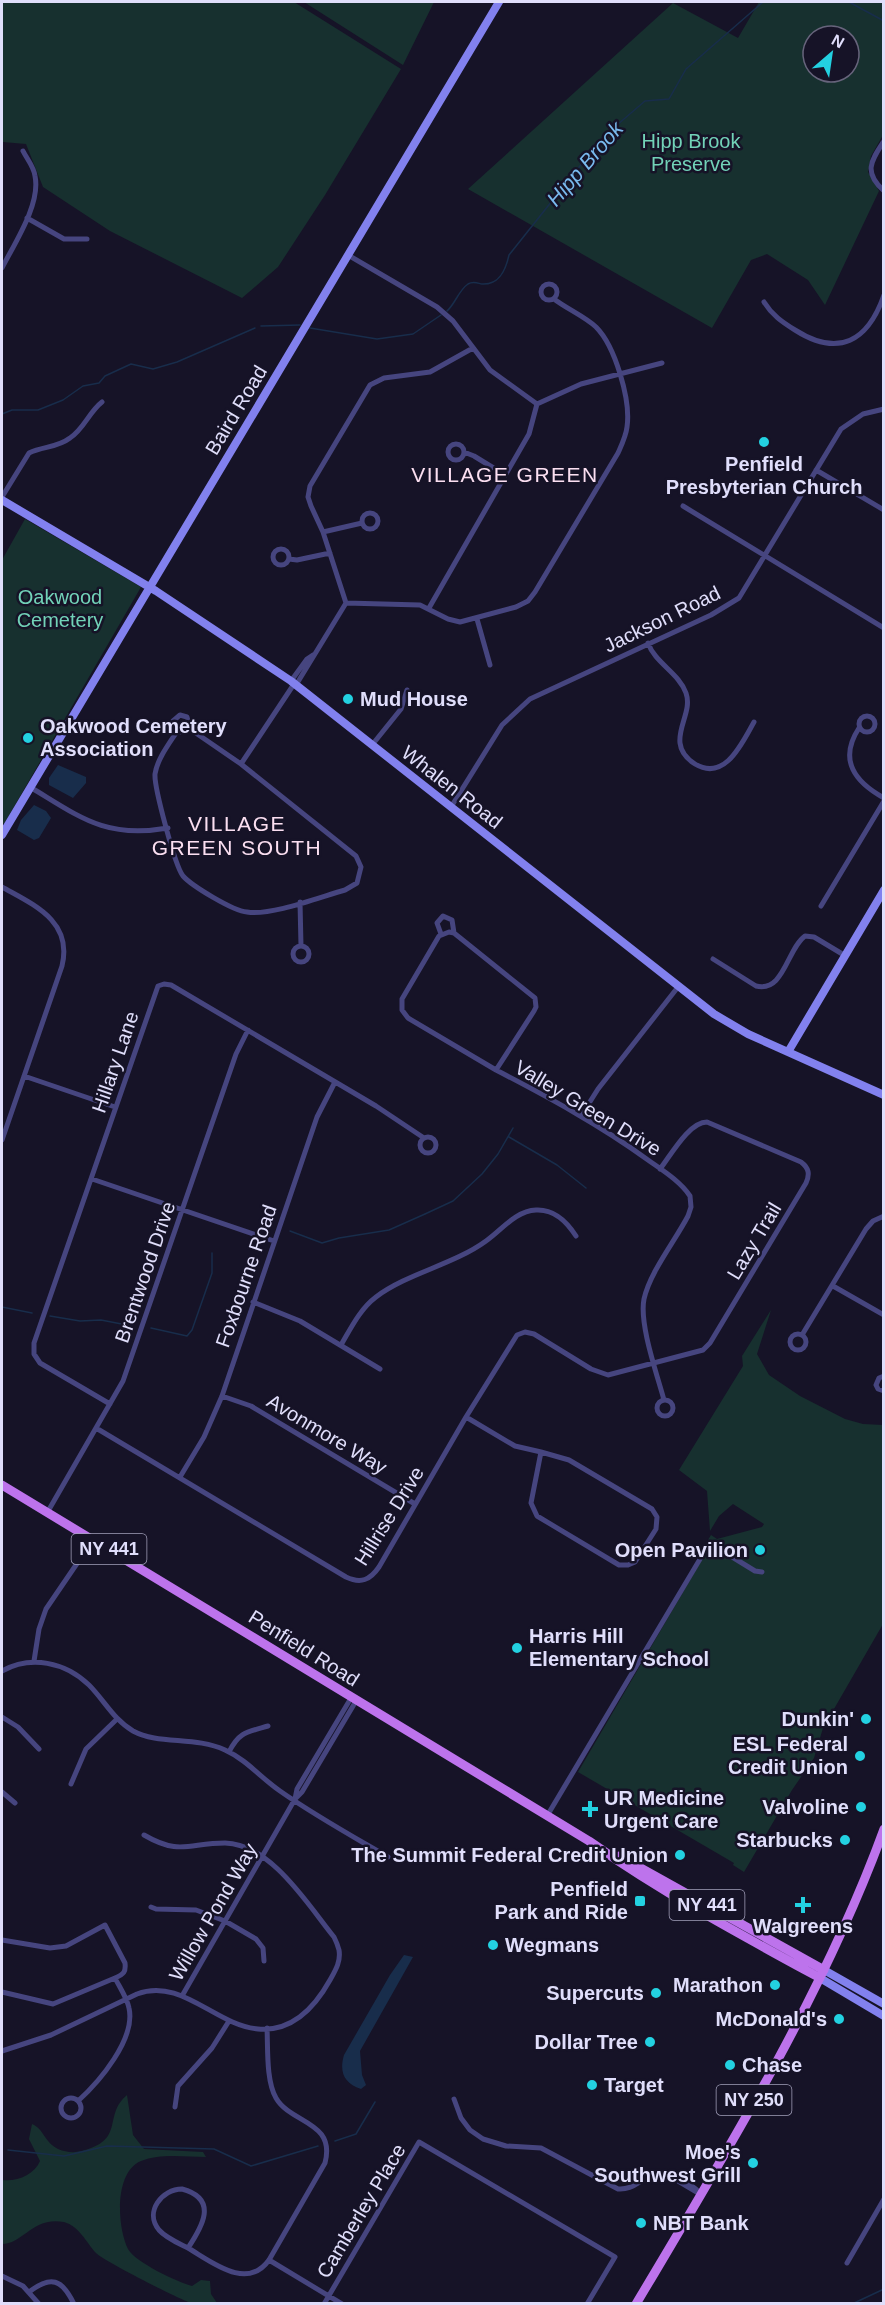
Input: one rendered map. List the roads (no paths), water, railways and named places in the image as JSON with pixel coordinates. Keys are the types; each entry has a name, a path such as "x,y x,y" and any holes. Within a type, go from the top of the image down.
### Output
{"main road":[{"name":"Penfield Road","path":"2,1485 589,1841 633,1872 703,1914 822,1974"},
{"name":"NY 250","path":"636,2304 701,2194 822,1974 859,1894 884,1829"}],"street":[{"name":"Baird Road","path":"2,835 499,2"},
{"path":"881,189 872,177 871,167 884,141"},
{"path":"2,268 27,218 35,193 36,179 23,151"},
{"path":"27,218 64,239 87,239"},
{"path":"348,255 437,307 453,321 498,377 537,404"},
{"path":"764,302 776,317 799,332 819,342 834,344 854,338 867,329 876,315 884,294"},
{"path":"346,603 413,604 429,608 454,621 477,619 523,604 532,597 618,453 625,439 628,425 619,373 607,342 596,328 554,299"},
{"path":"346,603 323,532 310,506 308,491 370,385 384,378 430,372 473,348"},
{"path":"537,404 581,384 662,363"},
{"path":"2,499 29,453 58,446 69,439 80,430 94,409 102,402"},
{"path":"429,608 529,434 537,404"},
{"name":"Jackson Road","path":"451,807 502,725 523,704 537,694 711,615 739,598 835,438 848,423 862,414 884,409"},
{"path":"464,452 505,475"},
{"path":"816,470 884,510"},
{"name":"Whalen Road","path":"2,499 148,587 294,683 678,987 734,1026 884,1095"},
{"path":"683,506 884,628"},
{"path":"323,532 362,523"},
{"path":"289,559 297,560 330,553"},
{"path":"241,764 346,603"},
{"path":"477,619 490,665"},
{"path":"648,643 651,653 680,681 687,695 687,711 680,741 681,748 689,760 703,768 718,767 727,763 738,750 754,722"},
{"path":"372,745 401,709 407,690"},
{"path":"177,732 173,721 180,715 189,719 190,729"},
{"path":"821,906 884,799 862,783 853,771 850,748 859,728"},
{"path":"190,729 241,764 351,851 360,862 360,878 354,886 262,912 239,911 183,876 178,867 157,790 155,774 159,761 177,732 190,729"},
{"path":"30,788 75,816 99,826 137,831 168,828"},
{"path":"2,887 49,916 59,929 64,949 62,966 2,1140"},
{"path":"788,1052 884,890"},
{"path":"300,902 301,946"},
{"name":"Valley Green Drive","path":"496,1070 534,1011 537,1002 529,991 454,933 452,920 443,916 437,923 441,934 402,999 403,1012 468,1055 581,1116 660,1169 687,1191 692,1201 692,1207 685,1223 649,1284 644,1301 644,1321 664,1400"},
{"path":"441,934 454,933"},
{"path":"712,959 752,984 763,987 772,985 777,980 805,936 814,937 844,956"},
{"name":"Hillary Lane","path":"110,1404 46,1367 36,1359 34,1349 156,989 161,985 171,985 335,1082 424,1138"},
{"path":"581,1116 598,1089 678,987"},
{"name":"Brentwood Drive","path":"47,1513 126,1372 236,1054 248,1030"},
{"path":"24,1076 116,1107"},
{"name":"Foxbourne Road","path":"180,1477 204,1437 222,1396 317,1117 335,1082"},
{"name":"Lazy Trail","path":"560,1350 591,1369 604,1374 612,1374 707,1348 809,1175 807,1167 801,1162 707,1122 694,1125 660,1169"},
{"path":"92,1179 274,1241"},
{"path":"341,1345 359,1314 375,1298 475,1249 516,1217 526,1212 543,1210 557,1216 568,1224 576,1236"},
{"path":"802,1335 866,1229 873,1221 884,1216"},
{"path":"833,1286 884,1315"},
{"path":"253,1302 283,1313 380,1369"},
{"name":"Hillrise Drive","path":"96,1428 346,1577 356,1581 365,1580 376,1571 517,1335 529,1332 560,1350"},
{"path":"884,1376 879,1378 876,1385 878,1389 884,1391"},
{"name":"Avonmore Way","path":"222,1396 251,1406 415,1504"},
{"path":"466,1417 515,1446 541,1452 569,1460 652,1509 657,1517 657,1524 635,1562 619,1565 537,1516 531,1503 541,1452"},
{"path":"34,1661 39,1629 46,1609 93,1540"},
{"path":"548,1816 706,1549 711,1544 755,1571 762,1572"},
{"path":"2,1671 34,1661 56,1665 75,1674 124,1725 144,1736 194,1741 229,1752 281,1792 388,1857"},
{"name":"Willow Pond Way","path":"2,2051 51,2035 152,1989 167,1990 182,1996 295,1799 297,1789 354,1700"},
{"path":"2,1717 25,1732 39,1749"},
{"path":"71,1784 86,1749 117,1719"},
{"path":"229,1752 242,1734 267,1726"},
{"path":"2,1792 15,1803"},
{"path":"144,1836 161,1845 180,1848 219,1843 234,1844 262,1858 284,1875 334,1937 339,1949 337,1967 317,2002 299,2018 280,2026 258,2029 229,2021 182,1996"},
{"path":"151,1907 196,1910 225,1921 256,1939 263,1948 264,1961"},
{"path":"2,1940 50,1948 66,1946 105,1925 125,1963 126,1970 115,1978 53,2004 2,1992"},
{"name":"Penfield Road","path":"822,1974 884,2004"},
{"name":"Penfield Road","path":"822,1974 884,2016"},
{"path":"78,2101 103,2073 126,2035 130,2019 126,1999 115,1978"},
{"path":"175,2107 178,2086 213,2048 229,2021"},
{"path":"188,2248 203,2223 205,2210 201,2200 182,2189 169,2190 163,2194 156,2205 154,2220 156,2226 166,2236 224,2269 240,2275 260,2270 269,2260 318,2177 326,2155 321,2133 284,2108 276,2098 271,2084 267,2028"},
{"path":"453,2098 461,2118 470,2130 493,2144 534,2146 549,2150 618,2188 629,2189 653,2175 664,2175 701,2194"},
{"name":"Camberley Place","path":"324,2304 419,2142 615,2257 587,2304"},
{"path":"847,2264 884,2199"},
{"path":"269,2260 342,2304"},
{"path":"2,2276 16,2281 39,2304"},
{"path":"29,2292 44,2282 58,2283 68,2290 74,2304"}],"water":[{"path":"58,765 86,777 86,783 73,798 49,785 49,778"},
{"path":"34,805 46,811 51,818 39,838 34,840 17,830 21,820"},
{"path":"404,1955 413,1957 360,2051 362,2075 366,2085 361,2089 355,2087 344,2076 342,2067 344,2055"}],"waterway":[{"name":"Hipp Brook","path":"447,311 468,284 473,282 488,284 498,279 506,266 509,255 603,137 645,101 669,99 686,69 763,2"},
{"path":"849,2 884,21"},
{"name":"Hipp Brook","path":"310,328 377,339 413,334 441,315"},
{"name":"Hipp Brook","path":"261,326 300,325"},
{"name":"Hipp Brook","path":"2,414 12,410 38,410 63,400 83,386 99,383 105,376 131,364 153,369 177,362 255,328"},
{"path":"290,1231 322,1243 389,1230 425,1214 453,1201 482,1174 498,1154 513,1128"},
{"path":"509,1137 557,1165 586,1188"},
{"path":"151,1328 187,1336 192,1330 212,1273 212,1253"},
{"path":"2,1307 32,1313"},
{"path":"50,1316 80,1321 101,1320 132,1326"},
{"path":"335,2141 356,2134 375,2102"},
{"path":"8,2150 64,2156 107,2146 214,2149 251,2166 318,2146"},
{"path":"852,2304 884,2289"}],"place":[{"name":"Penfield Presbyterian Church","path":"764,442"},
{"name":"Mud House","path":"348,699"},
{"name":"Oakwood Cemetery Association","path":"28,738"},
{"name":"Open Pavilion","path":"760,1550"},
{"name":"Harris Hill Elementary School","path":"517,1648"},
{"name":"Dunkin'","path":"866,1719"},
{"name":"ESL Federal Credit Union","path":"860,1756"},
{"name":"Valvoline","path":"861,1807"},
{"name":"UR Medicine Urgent Care","path":"590,1809"},
{"name":"Starbucks","path":"845,1840"},
{"name":"The Summit Federal Credit Union","path":"680,1855"},
{"name":"Penfield Park and Ride","path":"640,1901"},
{"name":"Walgreens","path":"803,1905"},
{"name":"Wegmans","path":"493,1945"},
{"name":"Marathon","path":"775,1985"},
{"name":"Supercuts","path":"656,1993"},
{"name":"McDonald's","path":"839,2019"},
{"name":"Dollar Tree","path":"650,2042"},
{"name":"Chase","path":"730,2065"},
{"name":"Target","path":"592,2085"},
{"name":"Moe's Southwest Grill","path":"753,2163"},
{"name":"NBT Bank","path":"641,2223"}],"district":[{"name":"VILLAGE GREEN","path":"505,475"},
{"name":"VILLAGE GREEN SOUTH","path":"237,836"}],"park label":[{"name":"Hipp Brook Preserve","path":"691,152"},
{"name":"Oakwood Cemetery","path":"60,608"}]}
